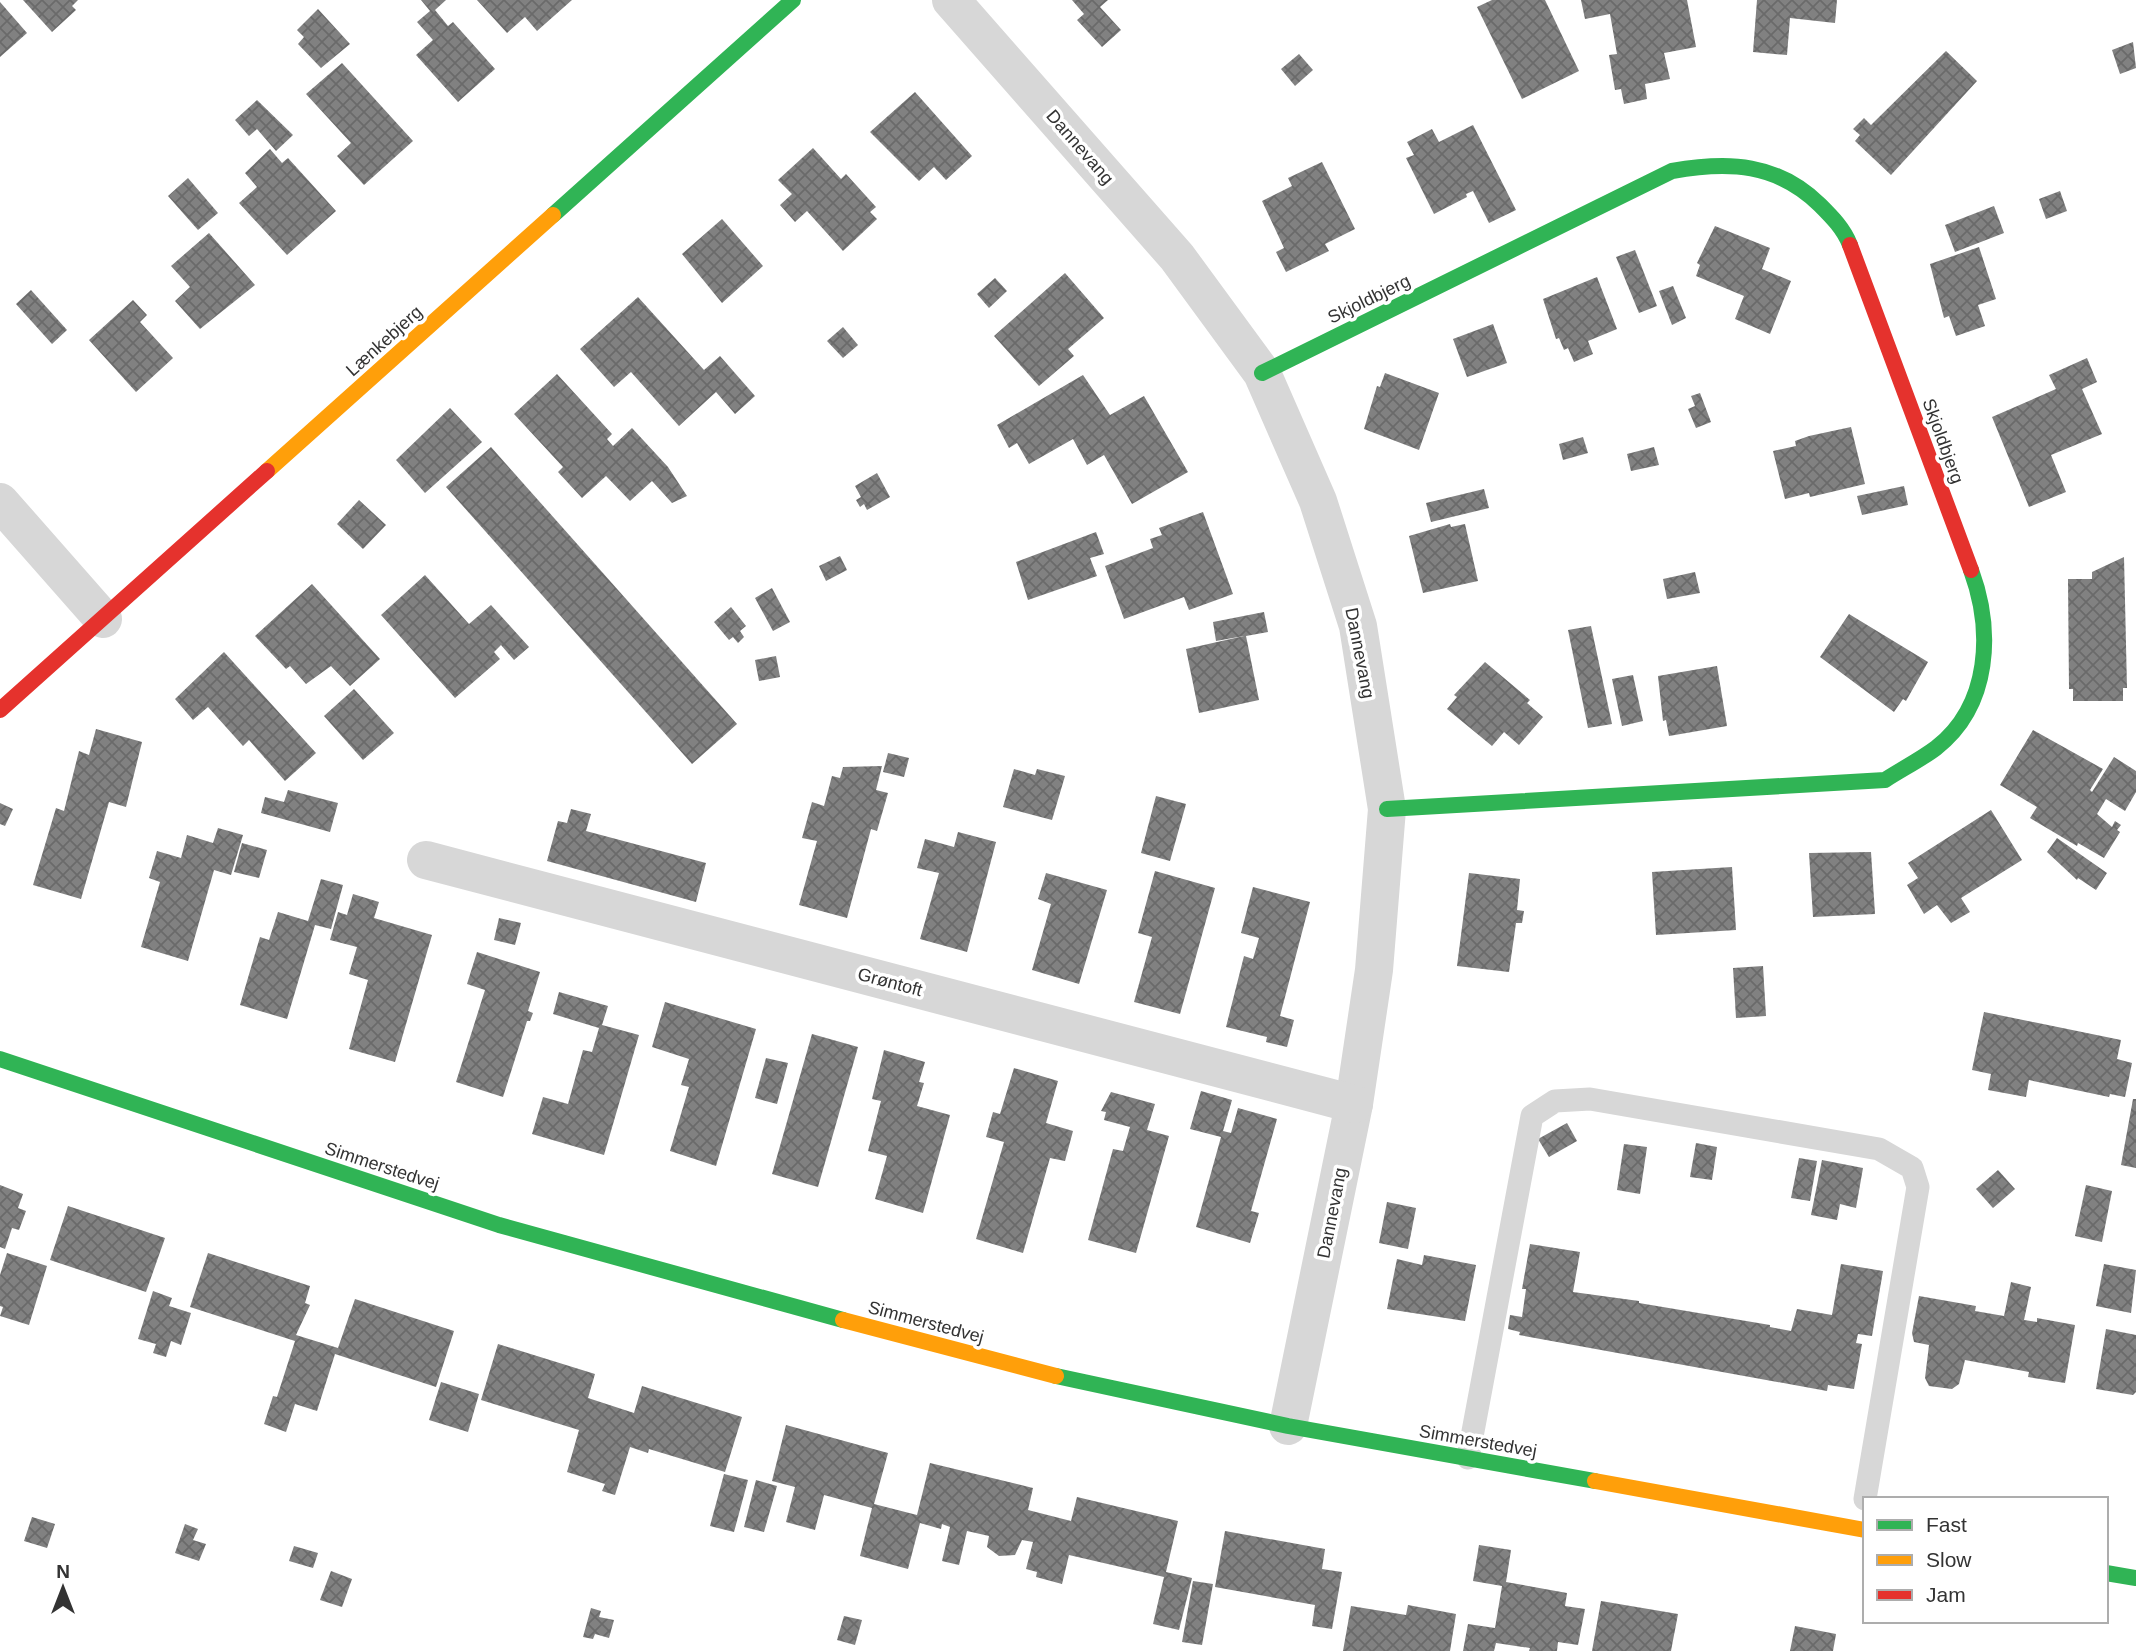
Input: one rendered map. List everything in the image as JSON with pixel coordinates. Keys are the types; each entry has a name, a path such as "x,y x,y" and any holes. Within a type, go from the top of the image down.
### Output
{"street":[{"name":"Lænkebjerg","path":"0,710 793,0"},
{"name":"Dannevang","path":"951,0 1177,257 1262,373 1318,501 1358,626 1387,809 1374,970 1354,1104 1289,1426"},
{"name":"Skjoldbjerg","path":"1262,373 1672,171 1712,163 1741,163 1768,170 1794,182 1824,206 1846,235 1983,602 1984,668 1967,714 1937,747 1885,780 1387,809"},
{"path":"0,502 103,619"},
{"name":"Grøntoft","path":"426,860 1354,1104"},
{"name":"Simmerstedvej","path":"0,1059 499,1225 1031,1371 1289,1426 1862,1529"},
{"path":"2108,1573 2136,1578"}],"lane":[{"path":"1468,1458 1532,1116 1555,1101 1590,1099 1879,1149 1912,1168 1918,1187 1865,1497"}],"building":[{"path":"23,0 78,0 72,6 76,10 52,32"},
{"path":"421,0 446,0 435,10 448,26 453,22 495,69 458,102 416,55 433,40 417,22 430,11"},
{"path":"477,0 572,0 537,31 525,17 507,33"},
{"path":"1072,0 1108,0 1100,7 1121,30 1102,47 1077,20 1084,14"},
{"path":"1492,0 1545,0 1579,71 1522,99 1477,7"},
{"path":"1581,0 1687,0 1696,47 1664,53 1670,79 1645,84 1647,99 1624,104 1621,89 1615,90 1609,55 1617,54 1610,14 1585,19"},
{"path":"1757,0 1837,0 1835,23 1790,18 1787,55 1753,52"},
{"path":"0,2 27,33 0,57"},
{"path":"318,9 350,44 321,68 298,44 304,37 297,30"},
{"path":"2133,42 2136,68 2120,74 2112,50"},
{"path":"1946,51 1977,81 1891,175 1855,141 1860,135 1853,129 1864,118 1871,125"},
{"path":"1299,54 1313,70 1295,86 1281,69"},
{"path":"342,63 413,141 364,185 337,156 351,143 306,94"},
{"path":"915,92 972,156 946,180 934,167 919,181 870,132"},
{"path":"257,100 293,135 276,151 257,129 249,136 235,120"},
{"path":"1473,125 1516,210 1489,223 1473,191 1466,194 1467,197 1434,214 1406,158 1414,155 1407,142 1432,129 1439,142"},
{"path":"813,148 841,179 846,174 876,207 870,212 877,219 843,251 807,211 795,222 780,205 792,194 778,180"},
{"path":"270,149 282,163 288,158 336,211 287,255 239,203 257,187 245,173"},
{"path":"1322,162 1355,229 1325,244 1329,251 1286,272 1276,252 1284,248 1262,201 1292,186 1288,178"},
{"path":"188,178 218,213 198,230 168,196"},
{"path":"2060,191 2067,211 2046,219 2039,199"},
{"path":"1994,206 2004,233 1955,252 1945,225"},
{"path":"722,219 763,266 722,303 682,254"},
{"path":"1715,226 1770,248 1762,269 1791,281 1770,334 1735,319 1744,296 1696,276 1700,265 1697,263"},
{"path":"209,233 255,285 200,329 175,301 190,287 171,266"},
{"path":"1979,247 1996,299 1978,305 1985,326 1956,336 1949,316 1944,318 1930,264"},
{"path":"1635,250 1657,306 1639,313 1616,257"},
{"path":"1065,273 1104,318 1068,349 1074,356 1039,386 994,336"},
{"path":"1597,277 1617,329 1588,341 1593,354 1574,362 1568,348 1564,350 1559,338 1556,339 1543,299"},
{"path":"995,278 1007,291 989,308 977,294"},
{"path":"1673,286 1686,318 1672,325 1659,291"},
{"path":"31,290 67,330 52,344 16,304"},
{"path":"638,297 704,370 720,356 755,396 735,414 716,392 679,426 631,372 614,387 580,349"},
{"path":"133,300 147,315 140,322 173,358 136,392 89,340"},
{"path":"1493,324 1507,363 1467,377 1453,339"},
{"path":"843,327 858,345 843,358 827,341"},
{"path":"2087,358 2097,382 2082,389 2102,434 2051,455 2066,492 2029,507 1992,417 2056,389 2049,375"},
{"path":"1385,373 1439,393 1419,450 1364,429 1377,386 1380,387"},
{"path":"557,374 612,434 607,439 613,446 632,428 668,467 687,496 672,503 652,481 630,501 606,476 582,498 558,472 563,467 514,414"},
{"path":"1083,375 1110,415 1144,396 1188,472 1132,504 1104,455 1087,465 1073,439 1029,464 1017,443 1009,448 997,425"},
{"path":"1700,393 1711,422 1696,428 1688,409 1695,406 1691,396"},
{"path":"450,408 482,442 425,493 396,460"},
{"path":"1851,427 1865,484 1810,497 1809,493 1785,499 1773,451 1796,446 1795,441 1809,436"},
{"path":"1583,437 1588,453 1563,460 1559,444"},
{"path":"491,447 737,724 692,764 446,487"},
{"path":"1654,447 1659,465 1631,471 1627,454"},
{"path":"877,473 890,497 867,510 864,504 860,507 856,500 861,497 855,486"},
{"path":"1904,486 1908,505 1862,515 1857,496"},
{"path":"1484,489 1489,508 1431,522 1426,503"},
{"path":"359,500 386,525 363,549 337,524"},
{"path":"1203,512 1233,594 1189,610 1184,597 1124,619 1105,566 1153,548 1150,539 1162,535 1159,528"},
{"path":"1450,524 1451,527 1465,524 1478,581 1423,593 1409,536"},
{"path":"1096,532 1104,554 1090,558 1097,576 1028,600 1016,562"},
{"path":"840,556 847,570 826,581 819,566"},
{"path":"2124,557 2127,688 2123,688 2123,701 2073,701 2073,689 2069,689 2068,579 2092,579 2092,572"},
{"path":"1695,572 1700,593 1667,599 1663,579"},
{"path":"425,575 469,624 491,605 529,647 514,660 501,645 494,652 500,659 455,698 381,615"},
{"path":"312,584 380,659 350,686 331,666 306,684 290,666 286,669 255,636"},
{"path":"772,588 790,622 773,631 755,598"},
{"path":"731,607 746,626 740,631 744,637 738,643 733,637 729,640 714,622"},
{"path":"1264,612 1268,632 1246,636 1259,700 1199,713 1186,649 1244,636 1216,641 1213,622"},
{"path":"1849,614 1928,662 1906,701 1903,699 1894,712 1820,657"},
{"path":"1591,626 1612,724 1588,728 1568,630"},
{"path":"224,652 316,753 285,781 249,740 243,746 208,707 193,720 175,699"},
{"path":"776,656 780,677 759,681 755,660"},
{"path":"1485,662 1530,700 1527,703 1543,717 1519,745 1504,732 1492,746 1447,709 1457,697 1454,695"},
{"path":"1717,666 1727,726 1669,736 1666,720 1663,721 1658,676"},
{"path":"1633,675 1643,721 1622,726 1612,679"},
{"path":"354,689 394,733 363,760 324,716"},
{"path":"96,729 142,742 126,807 109,802 81,899 33,885 56,808 64,811 79,751 89,755"},
{"path":"2033,730 2103,769 2090,790 2092,792 2114,757 2136,771 2136,792 2125,811 2106,799 2097,814 2112,827 2115,821 2121,825 2117,830 2120,832 2104,858 2078,843 2077,846 2030,818 2037,807 2000,785"},
{"path":"888,753 909,758 904,777 883,772"},
{"path":"882,766 876,790 888,793 877,831 871,829 847,918 799,905 817,841 802,838 812,802 824,806 832,776 840,778 843,767"},
{"path":"1014,769 1035,775 1037,769 1065,776 1052,820 1003,807"},
{"path":"288,790 338,803 330,832 261,813 265,797 284,802"},
{"path":"1156,796 1186,804 1170,861 1141,853"},
{"path":"0,803 13,809 5,826 0,824"},
{"path":"571,809 591,814 586,831 706,863 696,902 547,861 558,821 567,823"},
{"path":"1991,810 2022,860 1961,898 1970,912 1951,923 1937,905 1924,914 1907,885 1918,878 1908,863"},
{"path":"218,828 243,835 231,875 214,870 188,961 141,947 160,882 149,878 157,851 181,858 187,835 213,843"},
{"path":"958,832 996,842 967,952 920,939 939,873 917,868 925,839 954,847"},
{"path":"2057,838 2107,873 2096,890 2078,878 2077,880 2047,852"},
{"path":"242,843 267,850 259,878 234,872"},
{"path":"1871,852 1875,914 1813,917 1809,853"},
{"path":"1732,867 1736,930 1656,935 1652,872"},
{"path":"1155,871 1215,888 1180,1014 1134,1002 1152,937 1138,933"},
{"path":"1046,873 1107,890 1079,984 1032,970 1051,904 1038,899"},
{"path":"1469,873 1520,879 1517,910 1524,911 1522,923 1516,923 1509,972 1457,966"},
{"path":"321,879 343,885 331,929 315,925 287,1019 240,1005 260,937 269,940 278,912 308,921"},
{"path":"1253,887 1310,902 1280,1016 1294,1020 1287,1047 1266,1042 1267,1037 1226,1027 1244,956 1253,959 1259,938 1241,933"},
{"path":"353,894 379,902 374,918 432,935 395,1062 349,1049 368,980 349,974 357,947 330,940 338,912 347,915"},
{"path":"499,918 521,923 515,945 494,940"},
{"path":"477,952 540,972 528,1011 533,1013 530,1021 527,1021 503,1097 456,1082 485,990 467,984"},
{"path":"1763,966 1766,1016 1736,1018 1733,968"},
{"path":"559,992 608,1006 602,1025 639,1035 604,1155 532,1134 543,1097 568,1104 583,1050 592,1052 599,1028 553,1014"},
{"path":"665,1002 756,1029 716,1166 670,1151 689,1087 681,1085 689,1059 652,1047"},
{"path":"1984,1012 2121,1040 2117,1059 2132,1063 2125,1097 2110,1094 2109,1097 2029,1080 2026,1097 1988,1090 1991,1074 1972,1070"},
{"path":"812,1034 858,1047 818,1187 772,1174"},
{"path":"884,1050 925,1062 919,1082 924,1083 917,1106 950,1115 923,1213 875,1199 887,1156 868,1151 881,1101 872,1099"},
{"path":"766,1058 788,1063 777,1104 755,1098"},
{"path":"1014,1068 1058,1081 1046,1123 1073,1131 1065,1161 1050,1158 1023,1253 976,1239 1004,1142 986,1137 993,1112 1000,1114"},
{"path":"1201,1091 1232,1100 1223,1131 1231,1133 1238,1108 1277,1119 1251,1211 1259,1213 1250,1243 1196,1227 1221,1137 1190,1129"},
{"path":"1111,1092 1155,1104 1147,1130 1169,1136 1136,1253 1088,1240 1113,1149 1123,1151 1130,1127 1104,1120 1106,1112 1101,1111"},
{"path":"2133,1099 2136,1099 2136,1168 2121,1165"},
{"path":"1567,1123 1577,1141 1549,1157 1538,1139"},
{"path":"1696,1143 1717,1147 1712,1180 1690,1177"},
{"path":"1624,1144 1647,1147 1640,1194 1617,1190"},
{"path":"1799,1158 1817,1161 1810,1201 1791,1198"},
{"path":"1822,1160 1863,1168 1856,1208 1840,1204 1837,1220 1811,1215"},
{"path":"1998,1170 2015,1189 1993,1208 1976,1189"},
{"path":"0,1185 23,1194 18,1208 26,1211 19,1230 12,1228 5,1249 0,1247"},
{"path":"2086,1185 2112,1191 2102,1242 2075,1236"},
{"path":"1387,1202 1416,1208 1408,1249 1379,1243"},
{"path":"68,1206 165,1238 146,1292 50,1260"},
{"path":"1530,1244 1580,1252 1573,1292 1639,1301 1791,1331 1797,1309 1832,1315 1841,1264 1883,1271 1872,1336 1858,1334 1856,1343 1862,1344 1854,1389 1828,1385 1827,1391 1519,1335 1520,1332 1508,1329 1510,1315 1522,1317 1526,1289 1522,1289"},
{"path":"7,1253 47,1266 29,1325 0,1316 3,1307 0,1306 0,1275"},
{"path":"208,1253 310,1286 305,1303 310,1305 296,1335 338,1348 355,1299 454,1331 436,1387 335,1354 317,1411 295,1404 286,1432 264,1424 273,1396 277,1397 295,1341 190,1307"},
{"path":"1424,1255 1476,1265 1465,1321 1387,1309 1397,1259 1422,1265"},
{"path":"2104,1264 2136,1270 2131,1313 2096,1306"},
{"path":"2011,1282 2031,1287 2024,1320 2037,1322 2037,1318 2075,1325 2065,1383 2028,1377 2029,1372 1965,1360 1959,1384 1952,1389 1929,1386 1925,1378 1929,1345 1914,1342 1912,1333 1919,1296 1976,1306 1975,1311 2004,1316"},
{"path":"153,1291 172,1298 169,1306 191,1313 181,1345 171,1341 166,1357 153,1353 156,1344 138,1339"},
{"path":"2106,1329 2136,1335 2136,1392 2133,1395 2096,1389"},
{"path":"498,1344 595,1374 588,1398 634,1413 642,1386 742,1417 725,1472 649,1449 648,1453 630,1447 615,1495 602,1491 605,1484 567,1472 579,1430 481,1400"},
{"path":"441,1382 479,1394 468,1432 429,1420"},
{"path":"786,1425 888,1453 874,1504 917,1515 930,1463 1033,1488 1028,1510 1071,1521 1077,1497 1178,1521 1166,1572 1192,1578 1179,1630 1153,1624 1164,1577 1069,1555 1062,1584 1036,1577 1037,1572 1026,1569 1033,1542 1022,1540 1015,1555 999,1556 987,1547 989,1536 967,1531 959,1565 942,1561 950,1527 942,1524 941,1529 920,1523 908,1569 860,1556 872,1508 824,1495 815,1530 786,1522 795,1487 772,1481"},
{"path":"724,1474 748,1480 734,1532 710,1526"},
{"path":"756,1480 777,1486 764,1532 744,1527"},
{"path":"32,1517 55,1524 47,1548 24,1541"},
{"path":"185,1524 198,1529 193,1540 206,1544 199,1561 175,1553"},
{"path":"1225,1531 1325,1549 1322,1569 1342,1572 1332,1629 1312,1626 1315,1605 1215,1587"},
{"path":"1479,1545 1511,1550 1506,1582 1567,1593 1565,1606 1585,1609 1578,1645 1558,1642 1557,1651 1529,1651 1530,1648 1496,1643 1494,1651 1463,1651 1468,1624 1495,1628 1502,1586 1473,1581"},
{"path":"294,1546 318,1553 313,1568 289,1561"},
{"path":"331,1571 352,1579 342,1607 320,1600"},
{"path":"1193,1581 1213,1584 1202,1645 1182,1642"},
{"path":"1601,1601 1678,1614 1671,1651 1592,1651"},
{"path":"1408,1605 1456,1614 1450,1651 1343,1651 1351,1606 1406,1615"},
{"path":"591,1608 601,1611 599,1617 614,1620 609,1638 595,1634 593,1639 583,1637"},
{"path":"844,1616 862,1620 855,1645 837,1640"},
{"path":"1795,1626 1836,1634 1833,1651 1790,1651"}],"traffic: fast":[{"path":"553,215 793,0"},
{"path":"1262,373 1672,171 1733,166 1769,173 1804,191 1820,205 1841,228 1850,245"},
{"path":"1387,809 1885,780 1936,748 1954,730 1968,710 1977,689 1982,665 1983,617 1971,570"},
{"path":"0,1059 499,1225 843,1320"},
{"path":"1056,1376 1288,1426 1595,1481"},
{"path":"2108,1573 2136,1578"}],"traffic: slow":[{"path":"267,471 553,215"},
{"path":"843,1320 1056,1376"},
{"path":"1595,1481 1863,1530"}],"traffic: jam":[{"path":"1850,245 1971,570"},
{"path":"0,710 267,471"}]}
